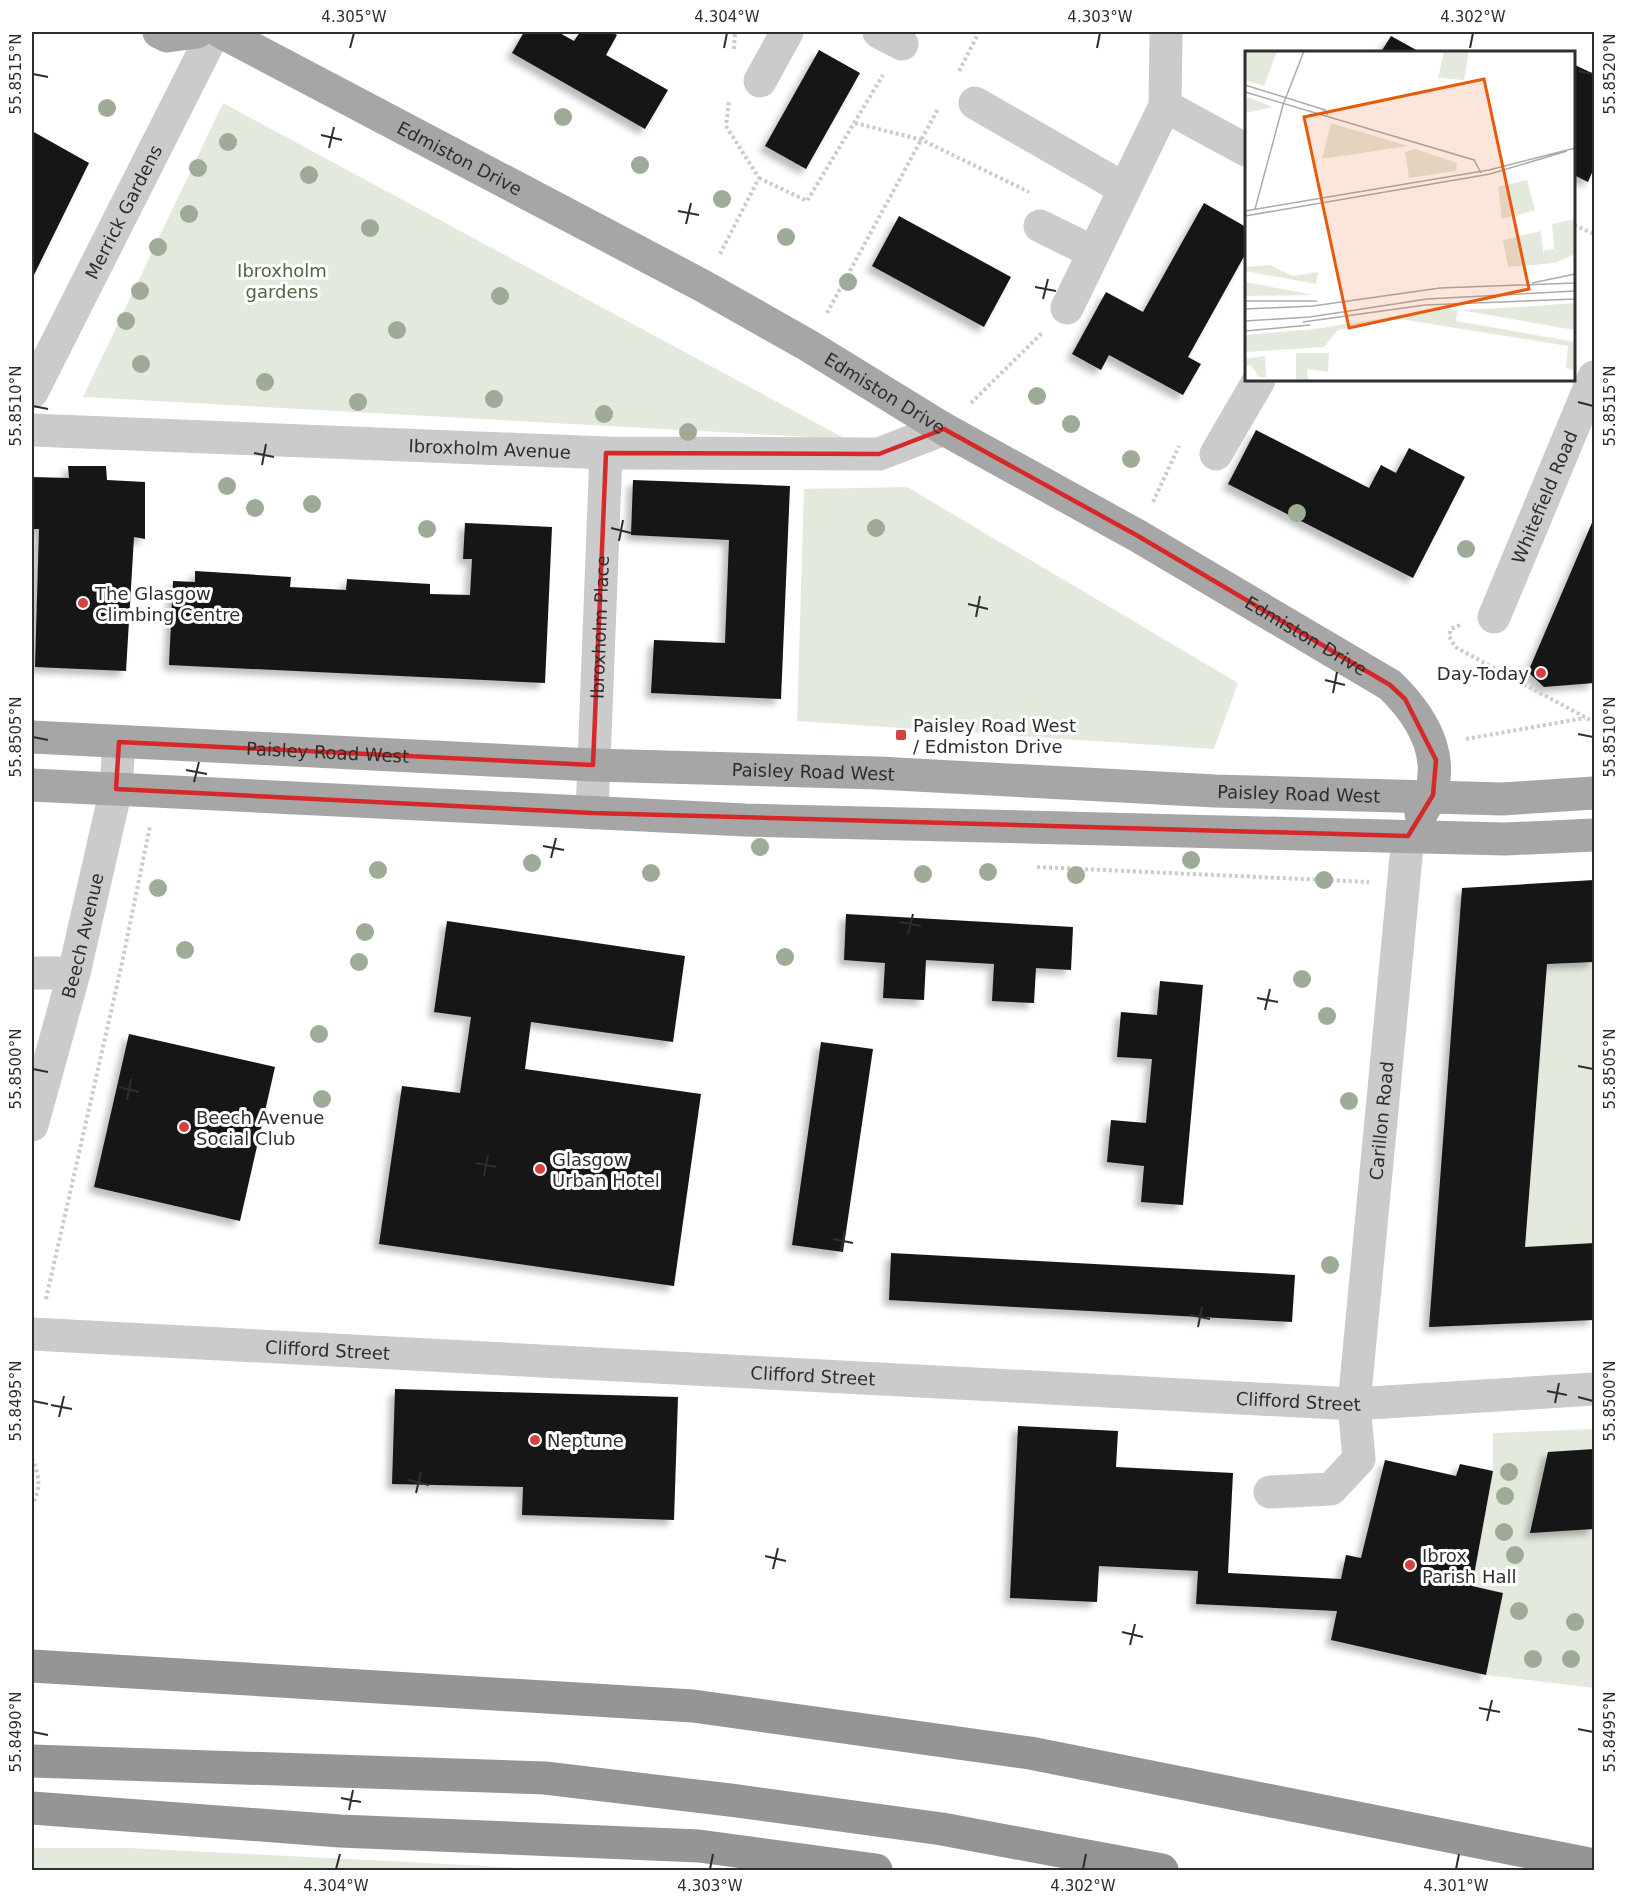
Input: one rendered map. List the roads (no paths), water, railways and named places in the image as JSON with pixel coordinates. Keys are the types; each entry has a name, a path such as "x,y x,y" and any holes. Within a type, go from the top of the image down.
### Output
{"highway":[{"path":"32,1651 196,1675"},
{"path":"32,1666 693,1706 1030,1753 1594,1865"},
{"path":"32,1761 545,1778 730,1800 930,1828 1162,1870"},
{"path":"40,1810 340,1831 699,1846 876,1870"},
{"path":"1508,1847 1594,1849"}],"main road":[{"path":"159,32 167,36 196,32"},
{"name":"Edmiston Drive","path":"221,32 704,286 809,346 944,429 1138,536 1390,685 1405,699 1432,744 1436,760 1433,795 1408,836"},
{"name":"Paisley Road West","path":"32,737 593,765 878,773 1215,791 1433,795 1502,799 1594,793"},
{"path":"32,785 745,820 1505,838 1594,835"}],"street":[{"name":"Merrick Gardens","path":"32,392 214,32"},
{"path":"760,81 787,32"},
{"path":"1067,308 1123,188 1165,106 1166,32"},
{"path":"957,95 1123,188"},
{"path":"1165,106 1245,149"},
{"path":"1040,212 1093,252"},
{"name":"Whitefield Road","path":"1494,617 1594,377"},
{"path":"1216,454 1258,381"},
{"name":"Ibroxholm Avenue","path":"32,430 606,453 879,454 944,429"},
{"name":"Ibroxholm Place","path":"591,813 606,453"},
{"name":"Beech Avenue","path":"32,1125 74,973 116,789 119,742"},
{"name":"Carillon Road","path":"1270,1492 1331,1489 1359,1459 1354,1404 1408,836"},
{"path":"32,973 74,973"},
{"name":"Clifford Street","path":"35,1334 1354,1404 1594,1389"}],"place":[{"name":"The Glasgow Climbing Centre","path":"83,603"},
{"name":"Day-Today","path":"1541,673"},
{"name":"Paisley Road West / Edmiston Drive","path":"901,735"},
{"name":"Beech Avenue Social Club","path":"184,1127"},
{"name":"Glasgow Urban Hotel","path":"540,1169"},
{"name":"Neptune","path":"535,1440"},
{"name":"Ibrox Parish Hall","path":"1410,1565"}],"park label":[{"name":"Ibroxholm gardens","path":"282,280"}]}
